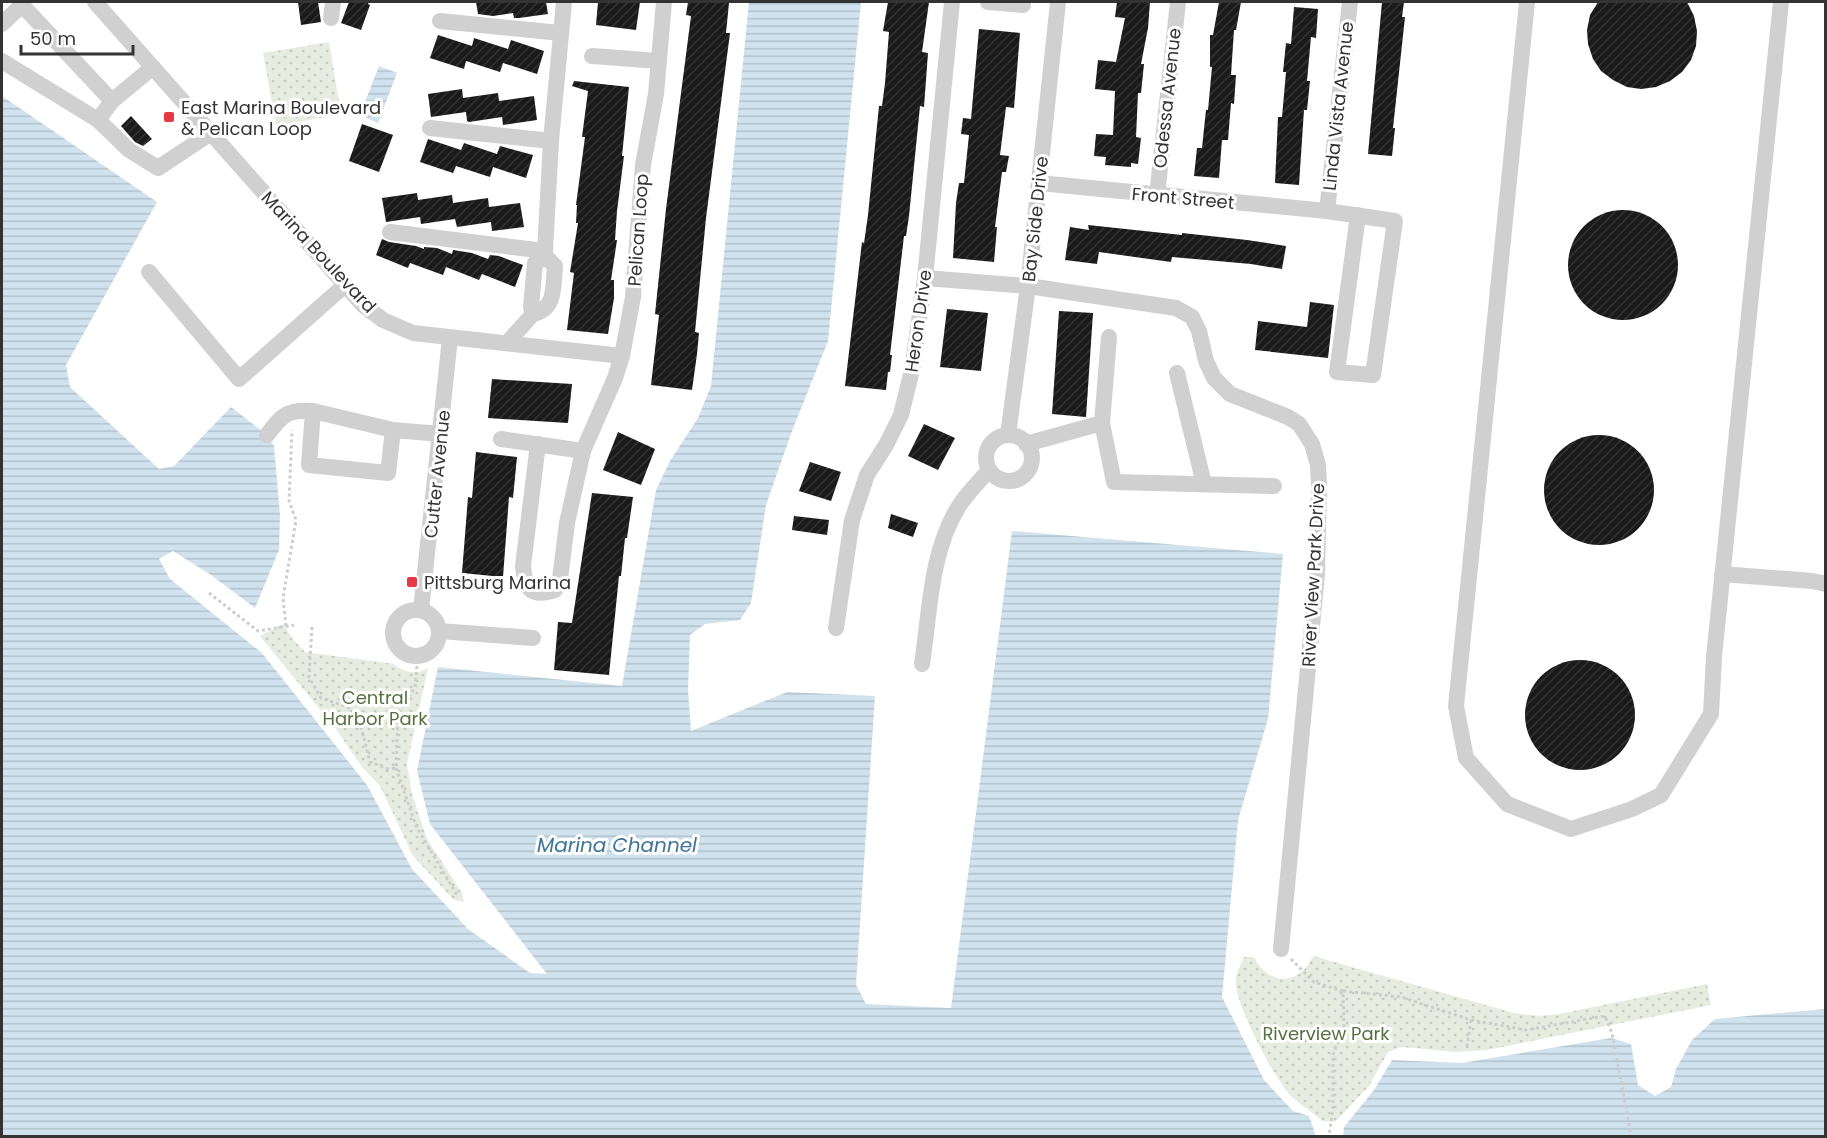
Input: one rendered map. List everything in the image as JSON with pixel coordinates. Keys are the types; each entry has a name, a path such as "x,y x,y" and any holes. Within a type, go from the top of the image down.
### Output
{"street":[{"name":"Marina Boulevard","path":"95,2 363,305 383,320 413,333 622,356"},
{"path":"507,344 533,315 531,307 535,264 546,254 551,141 564,2"},
{"name":"Pelican Loop","path":"538,444 523,566 524,580 529,589 537,594 555,591 561,579 567,523 582,450 615,378 622,356 633,297 643,165 656,94 664,2"},
{"name":"Heron Drive","path":"836,628 852,520 867,475 901,415 912,370 925,278 952,2"},
{"path":"988,2 1023,5"},
{"name":"Bay Side Drive","path":"1008,435 1028,286 1058,2"},
{"name":"Odessa Avenue","path":"1157,195 1178,2"},
{"name":"Linda Vista Avenue","path":"1327,211 1350,2"},
{"path":"1527,2 1456,706 1466,758 1507,804 1571,829 1632,809 1661,795 1711,714 1722,574 1781,2"},
{"path":"2,24 22,5 112,101"},
{"path":"440,21 561,33"},
{"path":"592,56 659,61"},
{"path":"2,61 98,120 129,150 158,168 211,133"},
{"path":"98,120 112,101 153,67"},
{"path":"430,128 551,141"},
{"name":"Front Street","path":"1039,183 1327,211 1358,215 1395,221 1373,375 1338,372 1358,215"},
{"path":"390,232 546,254"},
{"path":"149,272 239,378 345,285"},
{"name":"River View Park Drive","path":"925,278 1028,286 1176,308 1192,317 1199,331 1206,361 1215,378 1230,394 1288,417 1299,424 1312,444 1318,465 1319,484 1317,574 1281,949"},
{"path":"1109,337 1102,423 1114,482 1274,486"},
{"name":"Cutter Avenue","path":"421,610 450,338"},
{"path":"1177,374 1204,484"},
{"path":"267,435 282,415 298,410 313,411 393,430 441,434"},
{"path":"313,411 309,465 388,473 393,430"},
{"path":"1026,444 1102,423"},
{"path":"1008,435 1016,436 1026,444 1031,452 1031,463 1019,479 1002,480 989,470 986,456 989,447 996,440 1008,435"},
{"path":"501,439 582,450"},
{"path":"922,664 937,559 959,506 989,470"},
{"path":"1722,574 1812,580 1826,584"},
{"path":"412,610 421,610 435,620 439,631 436,644 425,654 418,656 399,649 393,636 393,627 397,619 412,610"},
{"path":"439,631 532,638"}],"path":[{"path":"286,626 283,598 296,520 289,501 292,429 313,411"},
{"path":"209,593 258,631 294,625"},
{"path":"312,627 309,677 321,698 348,708 361,727 370,762 388,769 396,768"},
{"path":"418,656 415,687 398,714 396,768 417,826 457,895"},
{"path":"1281,949 1314,982 1343,991 1401,997 1471,1020 1526,1030 1605,1016 1612,1034 1631,1135"},
{"path":"1329,1137 1333,1107 1333,1055 1344,1027 1343,991"},
{"path":"1467,1046 1471,1020"}],"green space":[{"path":"329,42 341,114 276,126 263,53"},
{"name":"Central Harbor Park","path":"283,624 305,652 394,664 411,672 419,672 428,668 407,764 412,794 427,839 462,893 464,902 454,900 413,856 380,786 362,767 336,729 260,636"},
{"name":"Riverview Park","path":"1313,956 1514,1013 1539,1016 1559,1014 1707,984 1711,1005 1487,1050 1456,1052 1402,1047 1388,1052 1369,1086 1335,1122 1322,1121 1290,1095 1274,1073 1241,1004 1236,979 1244,957 1254,957 1267,973 1284,979 1300,973"}],"water":[{"name":"Marina Channel","path":"749,2 861,2 828,341 792,431 766,505 751,603 740,620 705,624 690,635 688,690 691,731 787,692 875,696 856,985 866,1004 951,1008 1012,531 1283,554 1268,719 1238,820 1222,997 1264,1080 1293,1111 1309,1116 1316,1136 2,1136 2,96 157,202 66,365 70,387 159,469 174,466 231,407 267,435 274,446 280,515 279,550 255,608 211,575 173,551 159,559 170,579 262,653 367,785 412,869 468,929 530,973 547,974 430,824 417,771 438,667 622,686 656,490 670,461 698,418 711,386"},
{"path":"379,66 397,73 378,123 360,115"},
{"path":"1825,1009 1825,1136 1343,1136 1344,1127 1374,1090 1392,1060 1462,1063 1611,1038 1631,1044 1638,1085 1655,1096 1671,1087 1676,1069 1692,1040 1715,1019"}],"building":[{"path":"298,2 318,2 321,22 301,25"},
{"path":"349,2 369,2 361,30 341,23"},
{"path":"476,2 546,2 548,14 514,18 513,13 493,16 478,14"},
{"path":"598,2 640,2 636,30 596,25"},
{"path":"688,2 729,3 726,33 730,33 706,218 695,332 699,333 692,390 651,385 659,315 655,314 666,209 691,16 686,15"},
{"path":"888,2 929,2 922,52 928,53 924,107 920,106 909,216 906,236 904,236 890,355 892,355 886,390 845,386 862,242 864,243 868,215 879,106 882,106 885,83 889,32 883,31"},
{"path":"1117,2 1150,2 1141,64 1144,64 1141,93 1138,93 1136,137 1141,138 1138,164 1131,163 1131,167 1105,165 1106,157 1094,156 1096,134 1113,135 1115,91 1095,89 1098,60 1116,62 1125,18 1115,17"},
{"path":"1219,2 1241,2 1236,30 1234,30 1231,75 1236,75 1234,104 1231,103 1228,140 1222,140 1219,178 1194,176 1197,148 1202,148 1206,110 1208,110 1212,67 1210,67 1210,35 1213,35"},
{"path":"1382,2 1404,2 1402,17 1405,17 1392,156 1368,154"},
{"path":"1598,2 1687,2 1694,16 1697,31 1696,46 1691,60 1682,72 1656,87 1641,89 1627,87 1613,80 1601,71 1593,59 1588,44 1587,30 1590,15"},
{"path":"1294,7 1318,9 1316,38 1311,37 1307,81 1310,81 1307,110 1304,110 1299,185 1275,183 1278,117 1282,117 1286,43 1291,44"},
{"path":"979,29 1020,33 1014,108 1006,107 1000,155 1009,156 1006,172 1002,172 995,227 997,227 994,262 953,258 956,203 959,183 964,183 969,135 961,134 963,118 971,119"},
{"path":"438,35 472,46 474,38 508,49 511,40 544,51 537,74 503,63 500,72 466,61 464,69 430,58"},
{"path":"574,81 629,87 617,211 615,240 617,240 611,280 614,280 614,298 608,334 567,330 574,273 570,272 578,223 576,223 576,205 585,137 582,137 588,91 572,86"},
{"path":"462,89 463,98 498,93 499,101 534,96 537,120 503,125 502,117 469,122 466,112 431,117 428,94"},
{"path":"131,116 152,139 143,146 135,142 121,126"},
{"path":"362,124 393,135 379,172 349,161"},
{"path":"428,139 461,150 464,143 497,154 500,146 533,155 526,178 493,167 490,177 456,166 453,173 420,162"},
{"path":"417,193 418,200 452,195 453,203 488,198 489,207 520,203 524,227 492,231 491,222 457,227 455,219 421,224 420,217 386,222 382,198"},
{"path":"1623,210 1644,214 1662,226 1674,244 1678,265 1674,286 1662,304 1644,316 1623,320 1602,316 1584,304 1572,286 1568,265 1572,244 1584,226 1602,214"},
{"path":"1088,225 1182,235 1182,233 1286,246 1282,269 1172,257 1171,262 1099,252 1097,264 1065,260 1070,227 1089,230"},
{"path":"382,239 424,249 424,247 437,248 452,254 453,250 472,253 488,259 490,255 499,256 523,265 515,287 482,274 479,280 446,267 443,275 410,263 408,268 376,255"},
{"path":"1310,302 1334,305 1328,358 1255,350 1258,321 1307,327"},
{"path":"947,309 988,313 981,371 940,367"},
{"path":"1059,311 1093,313 1086,417 1052,414"},
{"path":"492,379 572,384 568,423 488,418"},
{"path":"924,424 955,438 938,470 908,456"},
{"path":"618,432 655,449 641,485 603,470"},
{"path":"1599,435 1620,439 1638,451 1650,469 1654,490 1650,511 1638,529 1620,541 1599,545 1578,541 1560,529 1548,511 1544,490 1548,469 1560,451 1578,439"},
{"path":"476,452 517,457 513,498 509,497 503,577 462,573 468,497 472,498"},
{"path":"810,462 841,472 831,501 799,491"},
{"path":"592,493 633,497 621,576 619,576 609,675 554,670 558,622 572,623"},
{"path":"891,514 918,523 913,537 888,528"},
{"path":"794,516 829,520 827,535 792,530"},
{"path":"1580,660 1601,664 1619,676 1631,694 1635,715 1631,736 1619,754 1601,766 1580,770 1559,766 1541,754 1529,736 1525,715 1529,694 1541,676 1559,664"}],"place":[{"name":"East Marina Boulevard & Pelican Loop","path":"169,117"},
{"name":"Pittsburg Marina","path":"412,582"}]}
